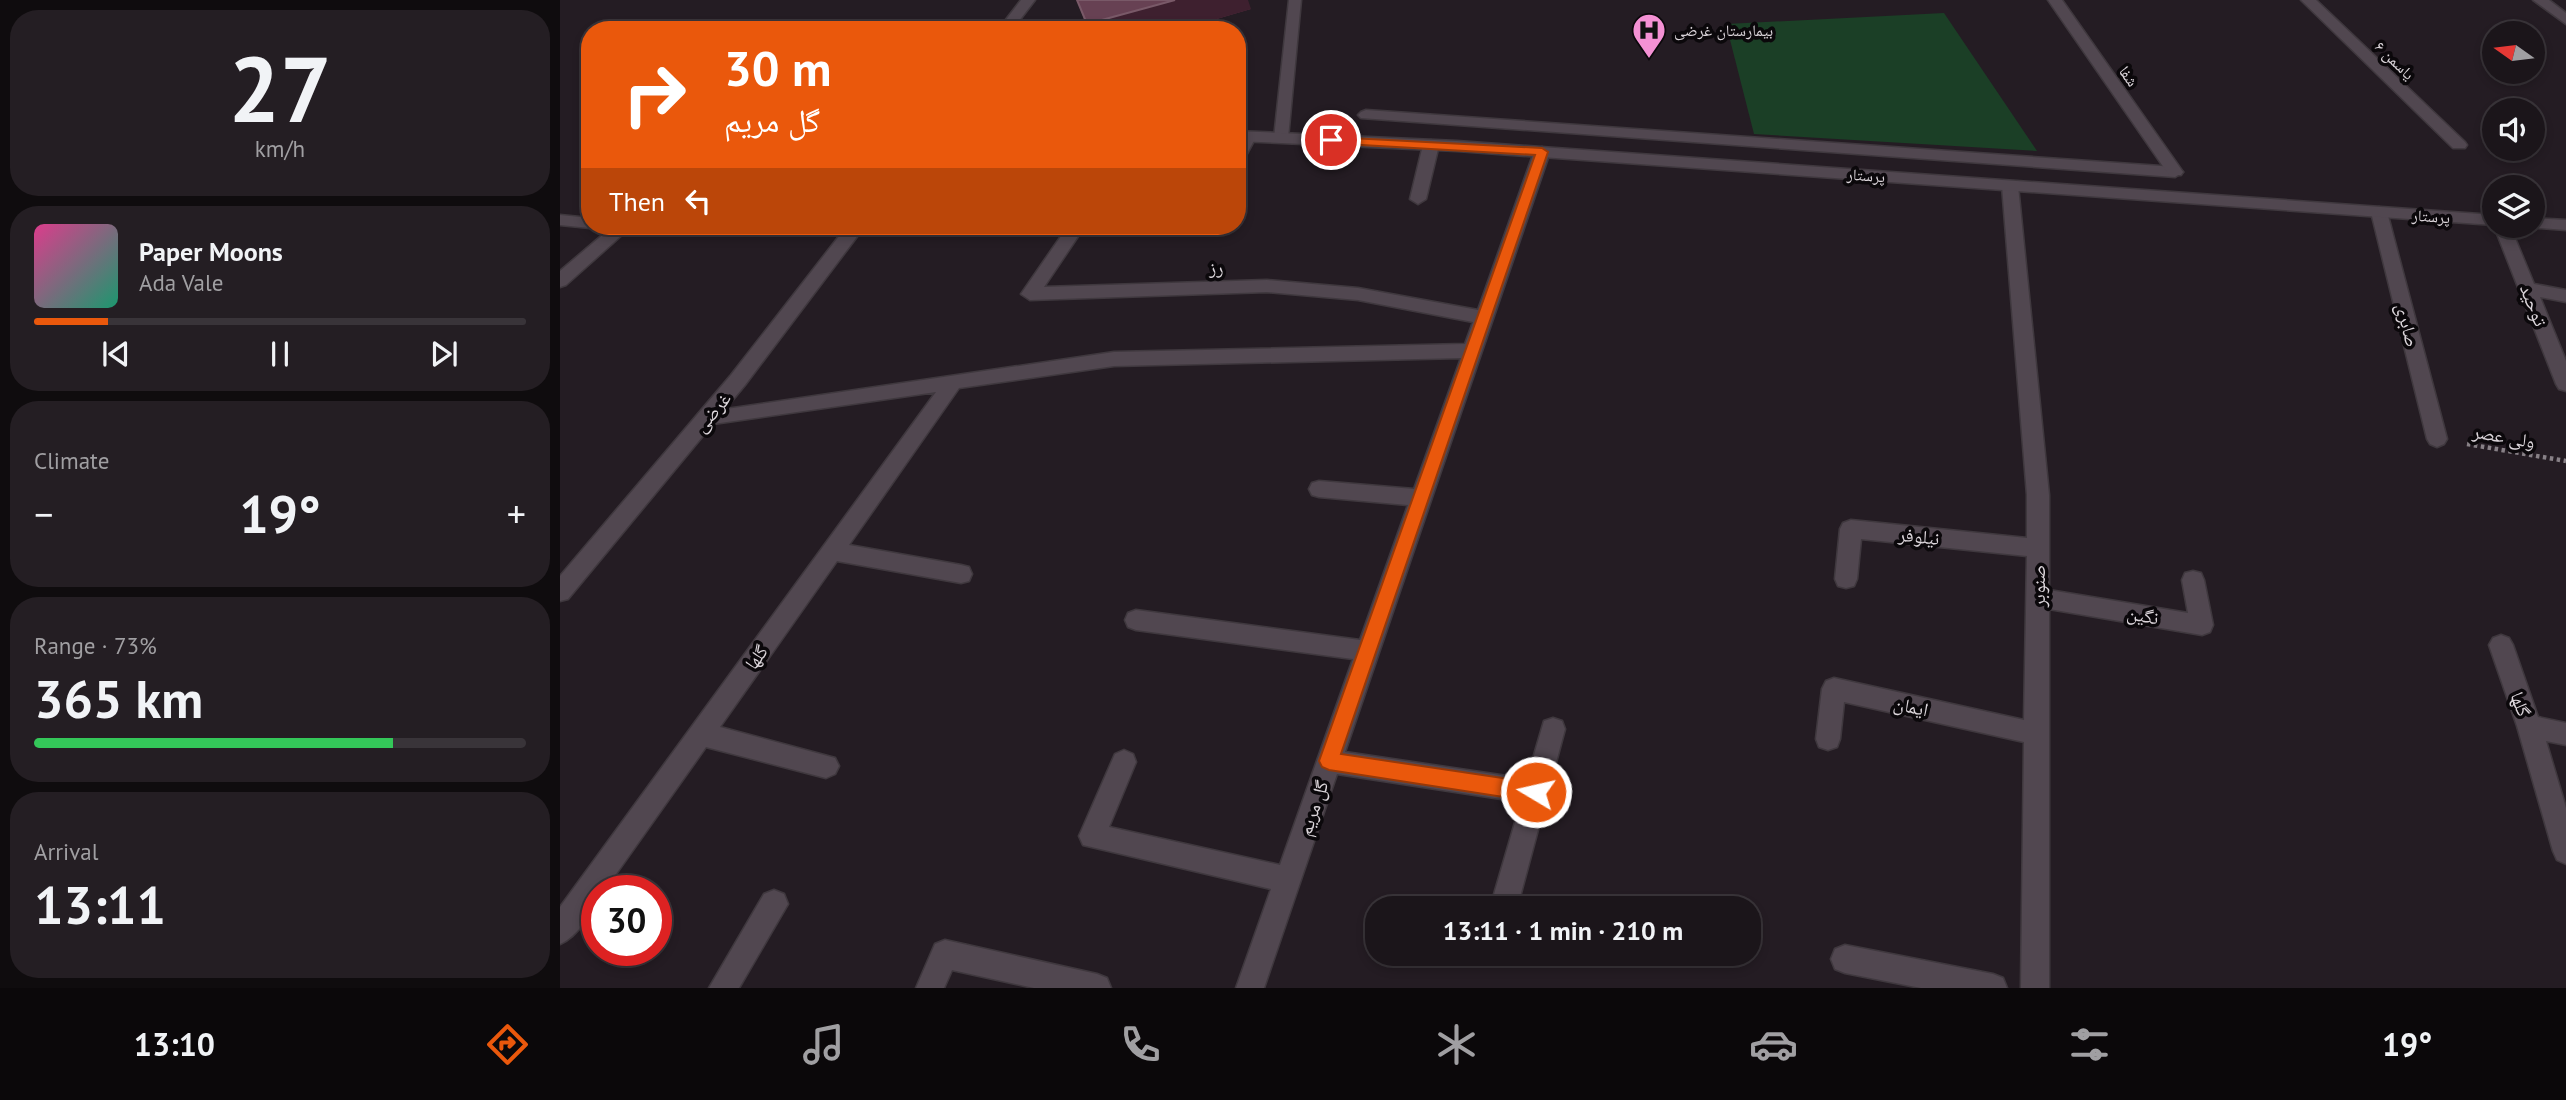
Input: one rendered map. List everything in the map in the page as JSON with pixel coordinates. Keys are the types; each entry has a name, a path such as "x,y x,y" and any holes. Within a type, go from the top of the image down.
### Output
{"street":[{"path":"1012,21 1028,0"},
{"name":"شفا","path":"1366,116 2175,172 2055,0"},
{"name":"یاسمن ۶","path":"2308,0 2459,145"},
{"path":"2539,0 2566,20"},
{"name":"پرستار","path":"1246,136 1542,152 2482,219"},
{"path":"1418,199 1431,145"},
{"name":"گل مریم","path":"1250,988 1542,152"},
{"name":"صنوبر","path":"2010,186 2038,495 2035,988"},
{"name":"صابری","path":"2379,212 2437,439"},
{"path":"560,220 581,222"},
{"path":"2545,224 2566,225"},
{"path":"560,281 609,235"},
{"name":"غرضی","path":"560,592 706,418 849,235"},
{"name":"رز","path":"1071,235 1030,294 1267,286 1358,294 1484,318"},
{"name":"توحید","path":"2507,238 2566,384"},
{"path":"2528,289 2566,296"},
{"path":"706,418 1114,359 1472,351"},
{"name":"گلها","path":"560,930 952,384"},
{"path":"1319,489 1421,498"},
{"name":"نیلوفر","path":"1846,579 1851,529 2038,548"},
{"path":"832,551 961,574"},
{"name":"نگین","path":"2038,598 2202,625 2193,580"},
{"path":"1136,620 1368,651"},
{"name":"گلها","path":"2501,645 2529,726 2566,734"},
{"name":"ایمان","path":"1828,738 1834,689 2037,734"},
{"path":"2529,726 2566,851"},
{"path":"1507,896 1553,729"},
{"path":"701,734 826,766"},
{"path":"1329,761 1536,792"},
{"path":"1125,762 1092,836 1288,880"},
{"path":"723,988 774,904"},
{"path":"930,988 945,954 1097,988"},
{"path":"1845,959 1993,988"}],"lane":[{"path":"1281,138 1295,0"}],"path":[{"name":"ولی عصر","path":"2437,439 2566,461"}],"green space":[{"path":"1944,13 2037,151 1754,134 1726,24"}],"building":[{"path":"1077,0 1175,0 1098,21 1086,21"}],"place":[{"name":"بیمارستان غرضی","path":"1649,60"}],"route":[{"path":"1331,140 1542,152 1329,761 1536,792"}]}
